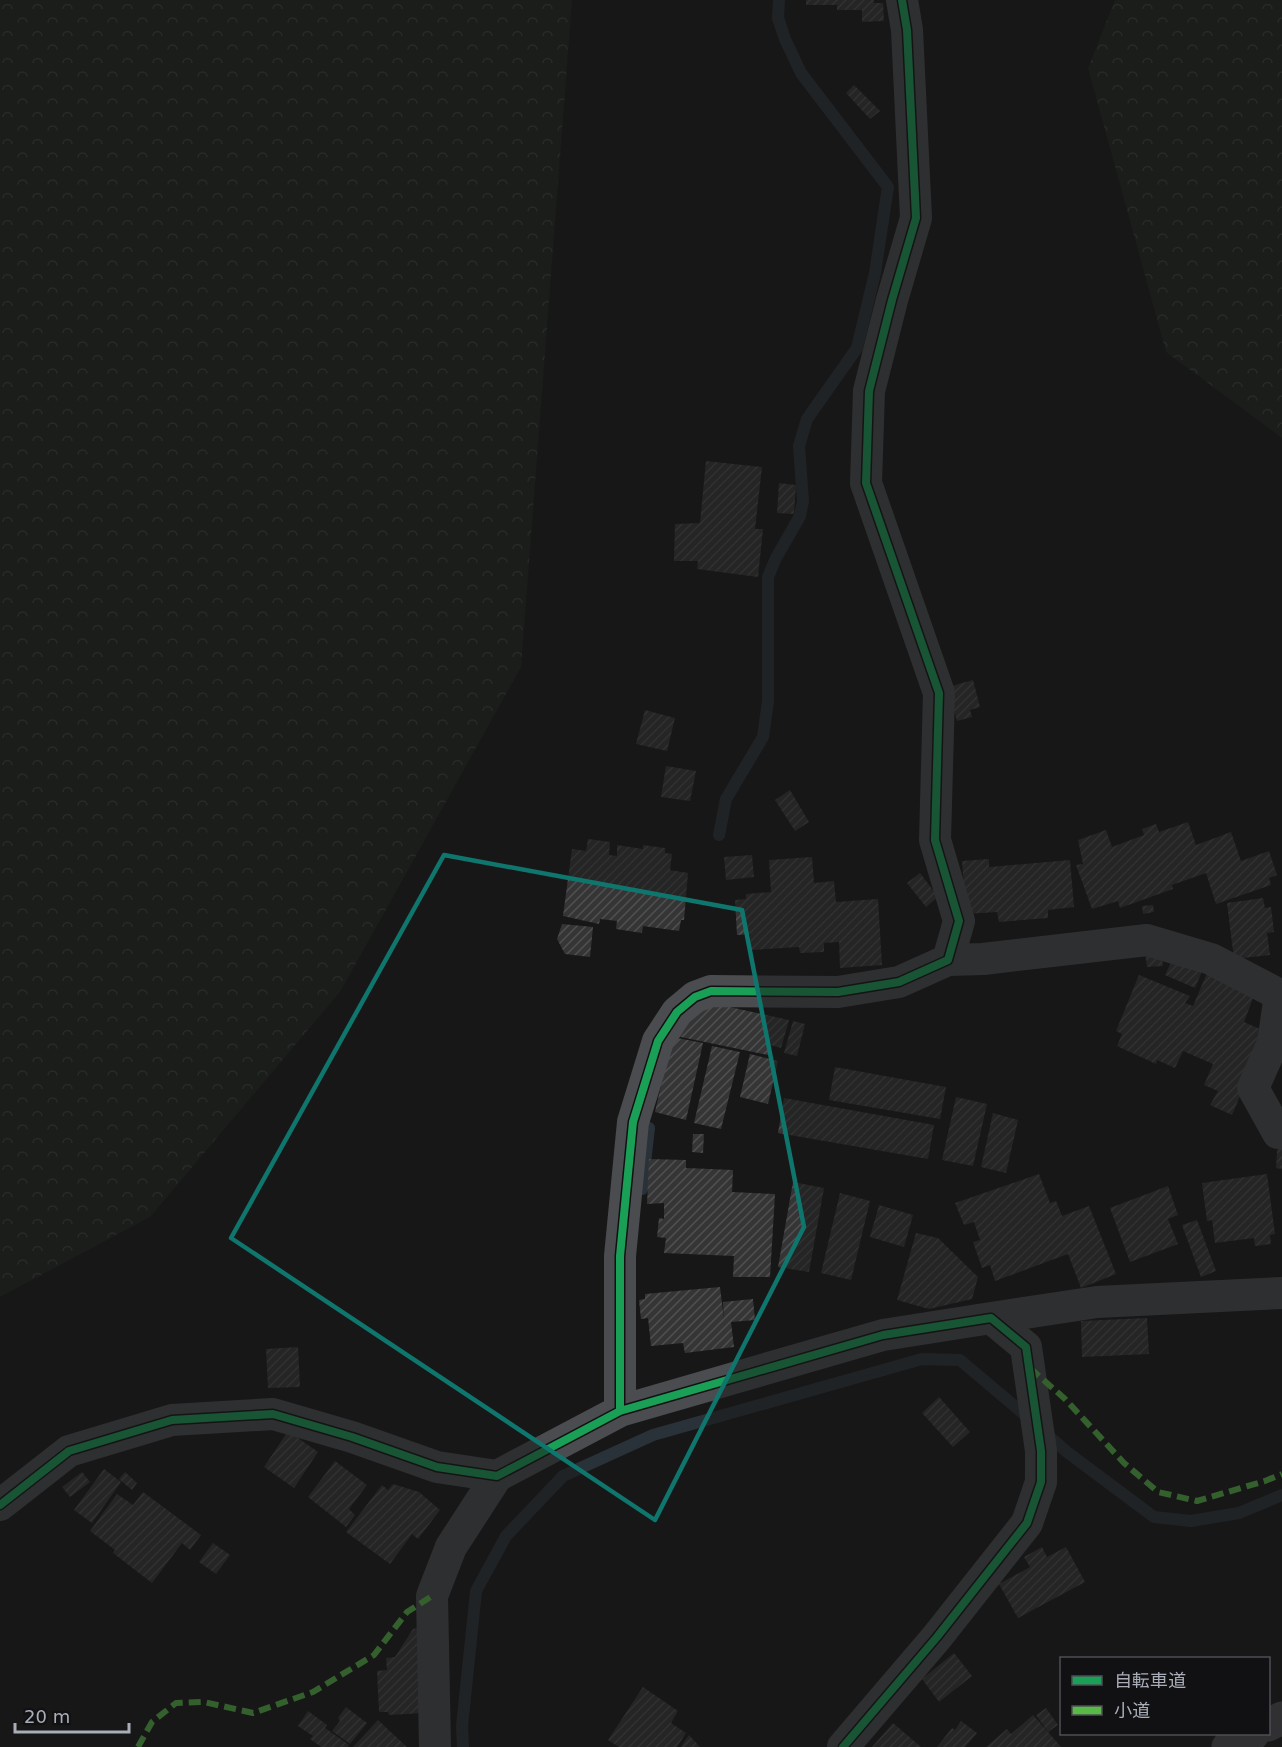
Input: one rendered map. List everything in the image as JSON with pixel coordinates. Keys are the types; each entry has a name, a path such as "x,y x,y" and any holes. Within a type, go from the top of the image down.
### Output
{"highway":[{"path":"1228,1747 1251,1735"}],"street":[{"path":"902,0 907,30 916,218 869,391 866,483 939,693 935,840 958,921 948,960"},
{"path":"620,1412 620,1256 633,1122 658,1041 677,1012 695,997 711,991 838,992 899,982 948,960 1147,940 1211,959 1280,995 1273,1042 1253,1089 1278,1133 1282,1133"},
{"path":"435,1747 432,1596 451,1547 497,1476 620,1412 883,1335 1097,1302 1282,1293"},
{"path":"843,1747 937,1637 1027,1524 1041,1482 1041,1451 1026,1347 990,1318"},
{"path":"0,1505 69,1451 172,1420 262,1414 273,1414 307,1424 437,1467 497,1476"}],"highlighted area":[{"path":"444,855 742,910 804,1227 655,1520 231,1238"}],"green space":[{"path":"0,0 572,0 521,667 340,992 150,1217 0,1297"},
{"path":"1115,0 1282,0 1282,438 1166,352 1088,68"}],"building":[{"path":"806,0 874,0 874,3 883,3 884,21 862,22 862,10 837,10 837,5 806,5"},
{"path":"854,85 880,111 870,119 846,93"},
{"path":"706,461 762,467 755,529 763,529 758,577 697,569 698,561 674,561 675,524 700,523"},
{"path":"779,483 796,485 794,514 777,513"},
{"path":"973,680 980,707 970,710 972,717 957,721 948,687"},
{"path":"645,710 675,718 667,751 636,744"},
{"path":"666,766 696,771 690,801 661,797"},
{"path":"790,790 809,822 795,831 775,800"},
{"path":"1188,822 1196,845 1231,832 1241,861 1269,851 1277,875 1269,878 1271,885 1216,904 1206,873 1172,885 1173,889 1120,908 1118,901 1092,909 1076,865 1083,864 1078,840 1106,830 1112,847 1144,835 1142,829 1156,824 1159,832"},
{"path":"588,839 610,842 609,855 617,856 617,845 643,849 643,845 665,848 665,853 672,854 670,870 688,873 684,920 681,920 679,931 643,926 642,933 616,929 617,921 600,919 599,924 563,916 572,849 586,851"},
{"path":"752,855 754,877 726,880 724,857"},
{"path":"812,857 814,883 834,881 836,902 878,899 882,965 840,968 839,942 824,943 824,952 800,953 799,947 751,950 750,934 737,935 735,900 746,899 746,894 771,892 769,860"},
{"path":"989,859 989,867 1070,860 1074,907 1048,910 1048,918 999,922 997,912 966,914 962,861"},
{"path":"920,873 938,897 926,907 907,883"},
{"path":"1263,898 1265,908 1271,907 1274,932 1267,933 1270,955 1234,959 1227,903"},
{"path":"1153,905 1154,912 1143,914 1142,906"},
{"path":"562,924 593,927 590,957 565,954 557,939"},
{"path":"1161,952 1163,966 1147,967 1145,953"},
{"path":"1174,956 1203,969 1195,988 1165,975"},
{"path":"1207,973 1255,993 1244,1022 1267,1032 1232,1115 1210,1105 1218,1091 1204,1085 1213,1064 1183,1051 1175,1068 1157,1060 1156,1064 1117,1046 1122,1034 1116,1031 1139,975 1190,996 1185,1003 1193,1006"},
{"path":"702,1001 789,1020 781,1048 770,1045 768,1055 676,1036 686,1011 699,1014"},
{"path":"793,1021 805,1024 797,1056 784,1053"},
{"path":"672,1037 703,1043 686,1120 655,1112"},
{"path":"712,1046 740,1052 721,1129 694,1123"},
{"path":"750,1054 778,1061 768,1104 740,1097"},
{"path":"835,1067 946,1087 940,1119 829,1100"},
{"path":"956,1097 987,1104 973,1166 942,1160"},
{"path":"784,1098 934,1125 928,1159 778,1133"},
{"path":"993,1113 1018,1120 1006,1173 981,1167"},
{"path":"693,1134 704,1134 703,1153 692,1152"},
{"path":"1278,1137 1282,1138 1282,1169 1276,1168"},
{"path":"649,1159 686,1160 686,1168 733,1170 732,1192 775,1194 770,1277 733,1277 734,1256 664,1253 666,1238 657,1237 659,1218 664,1219 664,1203 647,1204"},
{"path":"1039,1174 1050,1203 1056,1201 1062,1216 1089,1206 1116,1274 1081,1288 1068,1254 995,1281 990,1265 982,1268 973,1242 980,1240 974,1222 964,1225 955,1203"},
{"path":"1267,1174 1275,1234 1270,1235 1271,1244 1255,1246 1254,1238 1215,1243 1212,1220 1207,1221 1202,1183"},
{"path":"793,1182 824,1188 809,1272 778,1267"},
{"path":"1168,1186 1178,1215 1168,1219 1178,1244 1130,1262 1110,1208"},
{"path":"840,1193 870,1201 851,1280 821,1273"},
{"path":"879,1205 913,1215 904,1247 870,1237"},
{"path":"1197,1220 1216,1271 1201,1277 1182,1225"},
{"path":"916,1233 938,1238 978,1277 972,1299 929,1309 897,1300"},
{"path":"720,1287 724,1320 723,1302 753,1299 755,1320 731,1322 734,1347 685,1353 683,1343 651,1346 648,1318 641,1319 639,1300 645,1299 645,1294"},
{"path":"1147,1318 1149,1354 1082,1357 1081,1321"},
{"path":"298,1347 300,1387 268,1388 266,1349"},
{"path":"939,1397 970,1432 953,1447 922,1413"},
{"path":"288,1431 318,1452 294,1488 264,1467"},
{"path":"335,1461 367,1485 349,1509 355,1515 346,1527 308,1497"},
{"path":"104,1469 121,1482 92,1523 74,1510"},
{"path":"82,1472 90,1482 70,1497 62,1487"},
{"path":"125,1472 137,1483 132,1490 119,1479"},
{"path":"393,1484 419,1492 440,1510 418,1539 412,1534 390,1564 346,1532 382,1485 388,1490"},
{"path":"143,1492 201,1535 190,1550 182,1543 152,1583 113,1553 115,1550 90,1531 117,1494 133,1505"},
{"path":"213,1543 230,1555 216,1574 199,1562"},
{"path":"1042,1547 1047,1557 1066,1547 1085,1582 1018,1618 999,1584 1030,1567 1024,1557"},
{"path":"419,1628 423,1713 389,1715 388,1712 379,1712 377,1671 387,1670 386,1658 395,1657 413,1629"},
{"path":"954,1653 972,1676 939,1702 922,1679"},
{"path":"643,1687 678,1711 671,1723 686,1733 677,1747 619,1747 608,1740"},
{"path":"346,1707 367,1723 350,1744 332,1731 340,1721 338,1718"},
{"path":"1046,1708 1058,1725 1048,1732 1036,1715"},
{"path":"308,1711 327,1725 325,1728 349,1745 348,1747 321,1747 310,1739 313,1736 298,1726"},
{"path":"1033,1715 1061,1747 986,1747 1007,1729 1011,1734"},
{"path":"378,1720 407,1747 353,1747"},
{"path":"961,1721 977,1733 965,1747 937,1747 952,1728 955,1730"},
{"path":"893,1723 921,1747 872,1747"},
{"path":"689,1735 700,1747 681,1747"}],"waterway":[{"path":"719,835 726,799 763,737 768,701 768,577 800,516 803,501 799,446 807,419 857,348 875,273 888,187 801,73 778,18 779,0"},
{"path":"642,1189 649,1128"},
{"path":"463,1747 462,1726 476,1591 506,1536 563,1476 653,1435 922,1359 960,1360 1031,1420"},
{"path":"1044,1432 1154,1517 1191,1521 1239,1513 1282,1495"}],"marked path":[{"path":"1030,1368 1065,1399 1124,1463 1158,1492 1197,1501 1282,1474"},
{"path":"138,1747 152,1722 176,1703 204,1702 253,1713 313,1692 374,1655 407,1612 432,1596"}],"cycle path":[{"path":"620,1411 620,1256 633,1122 658,1041 677,1012 695,997 711,991 838,992 899,982 948,960 959,921 935,840 939,693 866,483 869,391 916,218 907,30 902,0"},
{"path":"0,1505 69,1451 172,1420 273,1414 352,1437 437,1467 497,1476 620,1411 883,1335 991,1318 1026,1347 1041,1451 1041,1482 1027,1523 937,1637 843,1747"}]}
